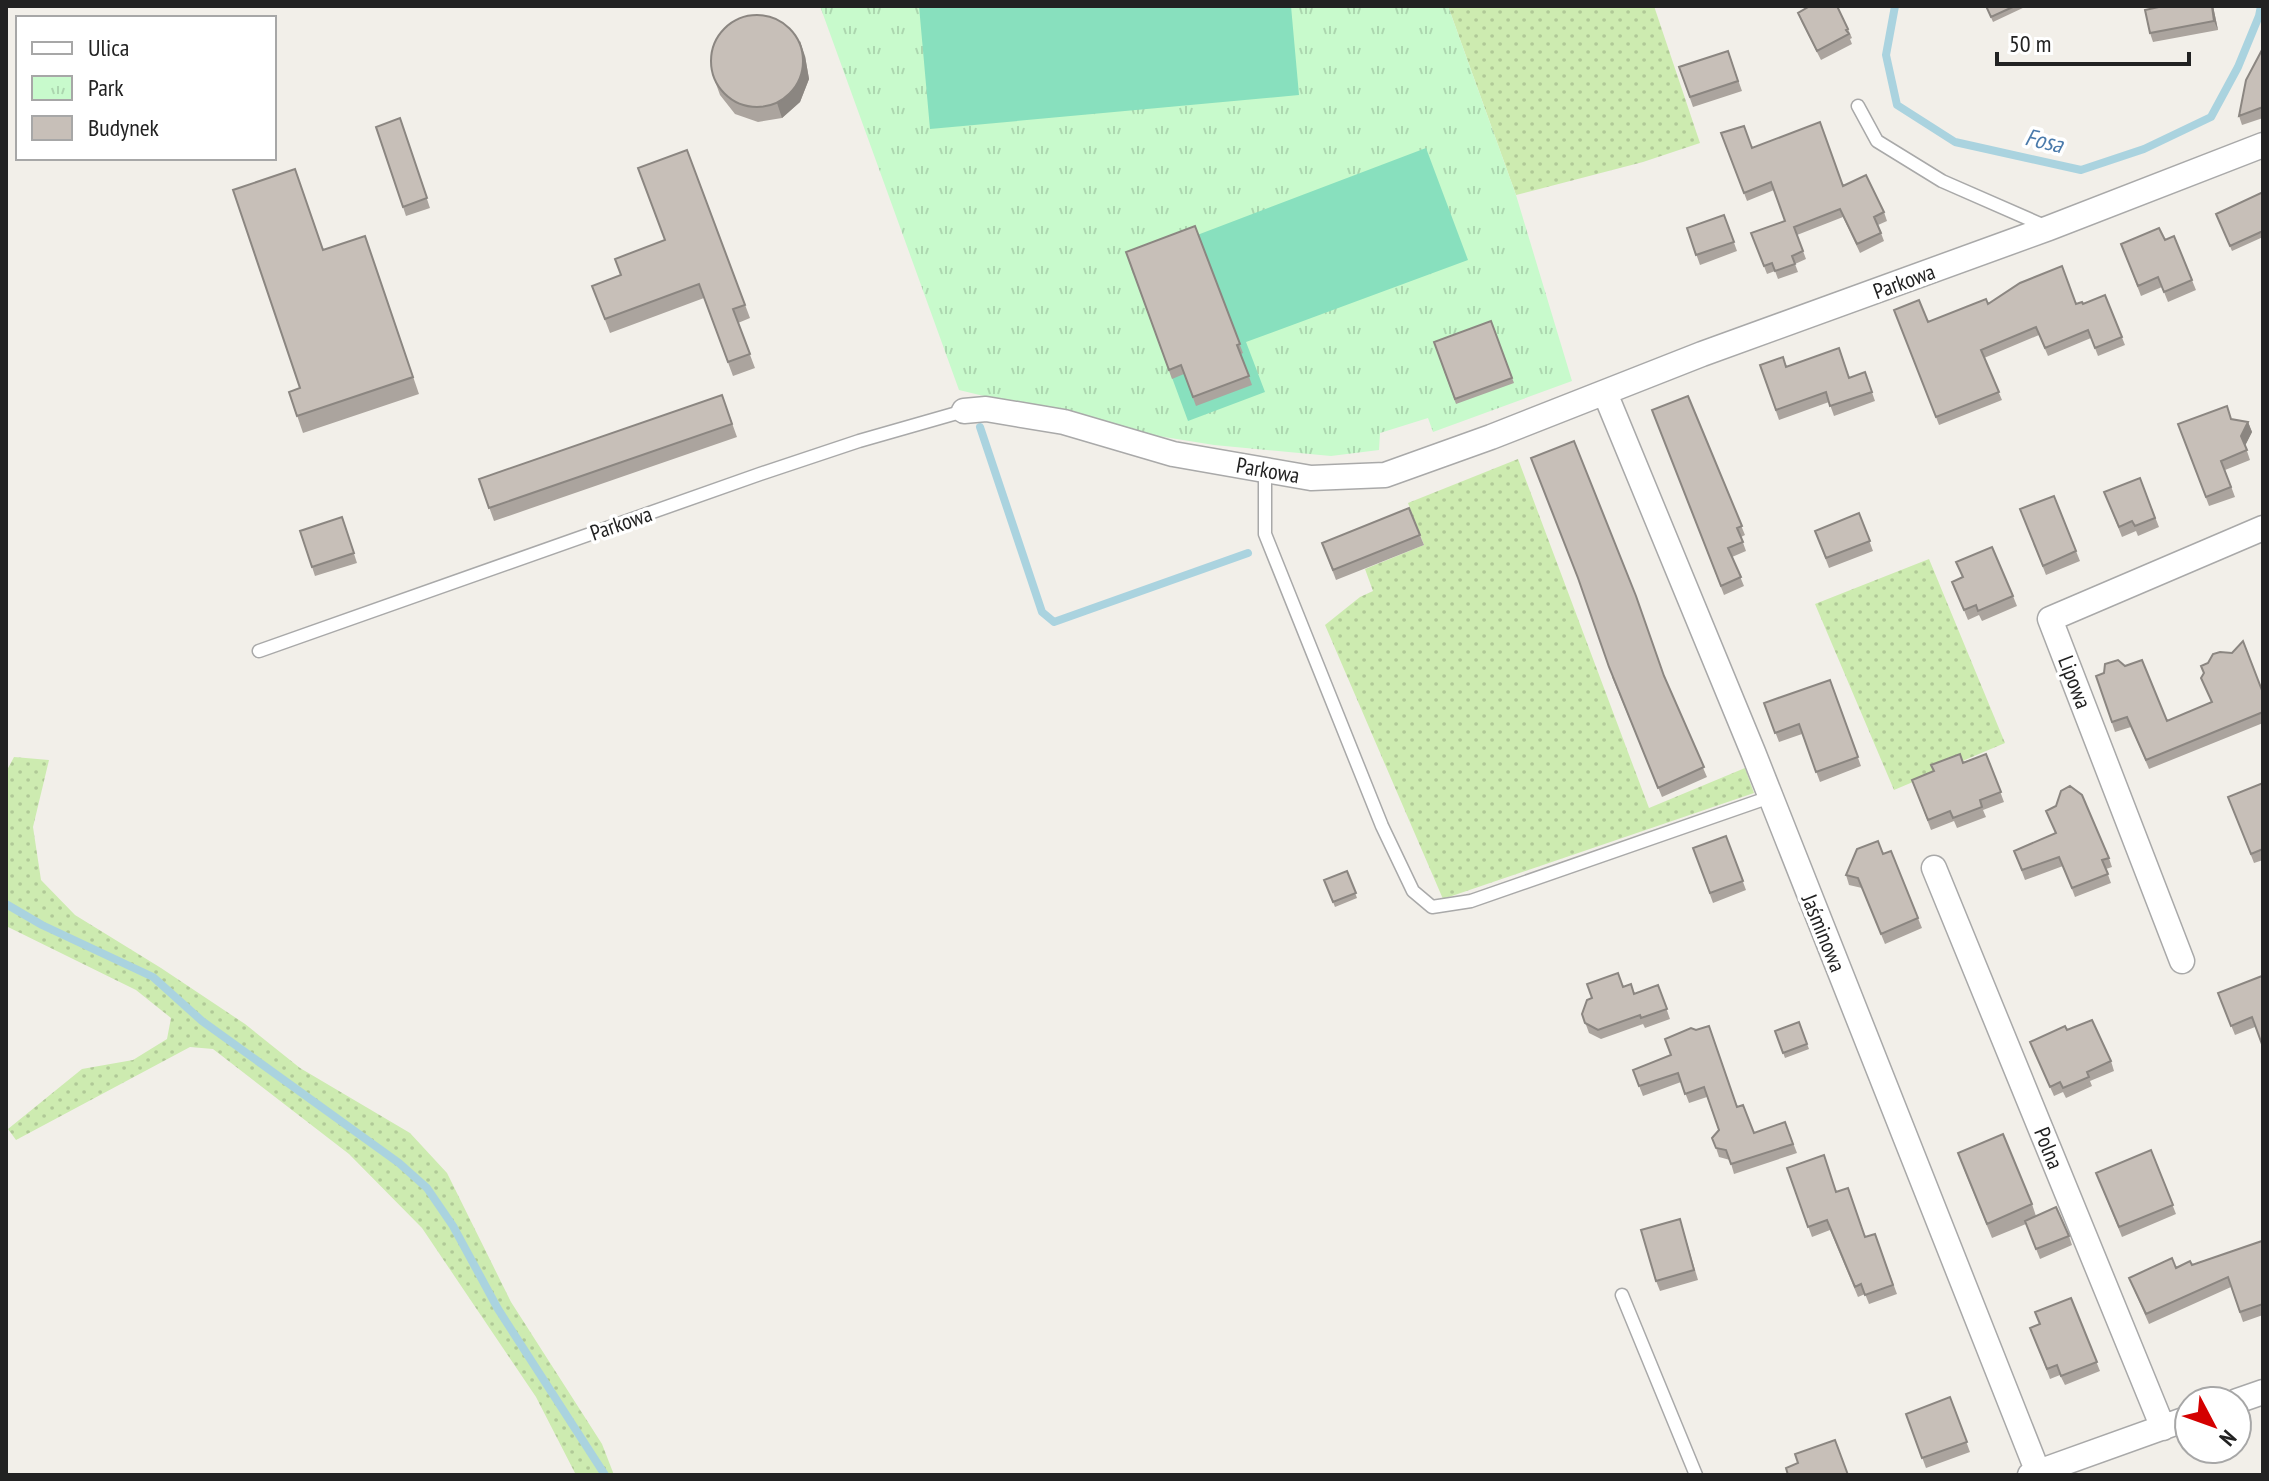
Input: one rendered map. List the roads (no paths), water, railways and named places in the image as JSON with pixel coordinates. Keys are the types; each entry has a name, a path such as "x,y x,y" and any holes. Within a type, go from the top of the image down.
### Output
{"street":[{"name":"Parkowa","path":"964,411 986,409 1064,422 1173,454 1311,478 1385,475 1702,354 2049,228 2263,145"},
{"name":"Jaśminowa","path":"1605,393 1770,797 2036,1474"},
{"name":"Lipowa","path":"2182,961 2050,619 2263,528"},
{"name":"Polna","path":"1934,868 2163,1428"},
{"path":"2036,1474 2173,1424"}],"lane":[{"path":"1858,106 1877,141 1942,181 2049,228"},
{"name":"Parkowa","path":"259,651 760,474 964,411"},
{"path":"1265,470 1265,534 1382,826 1413,891 1432,907 1471,901 1770,797"},
{"path":"1622,1295 1696,1475"}],"waterway":[{"name":"Fosa","path":"1895,6 1886,55 1897,105 1955,142 2081,170 2144,149 2211,117 2238,67 2261,6"},
{"path":"980,427 1042,612 1054,622 1248,553"},
{"path":"6,904 42,925 153,977 202,1021 399,1163 427,1188 453,1226 498,1309 605,1475"}]}
